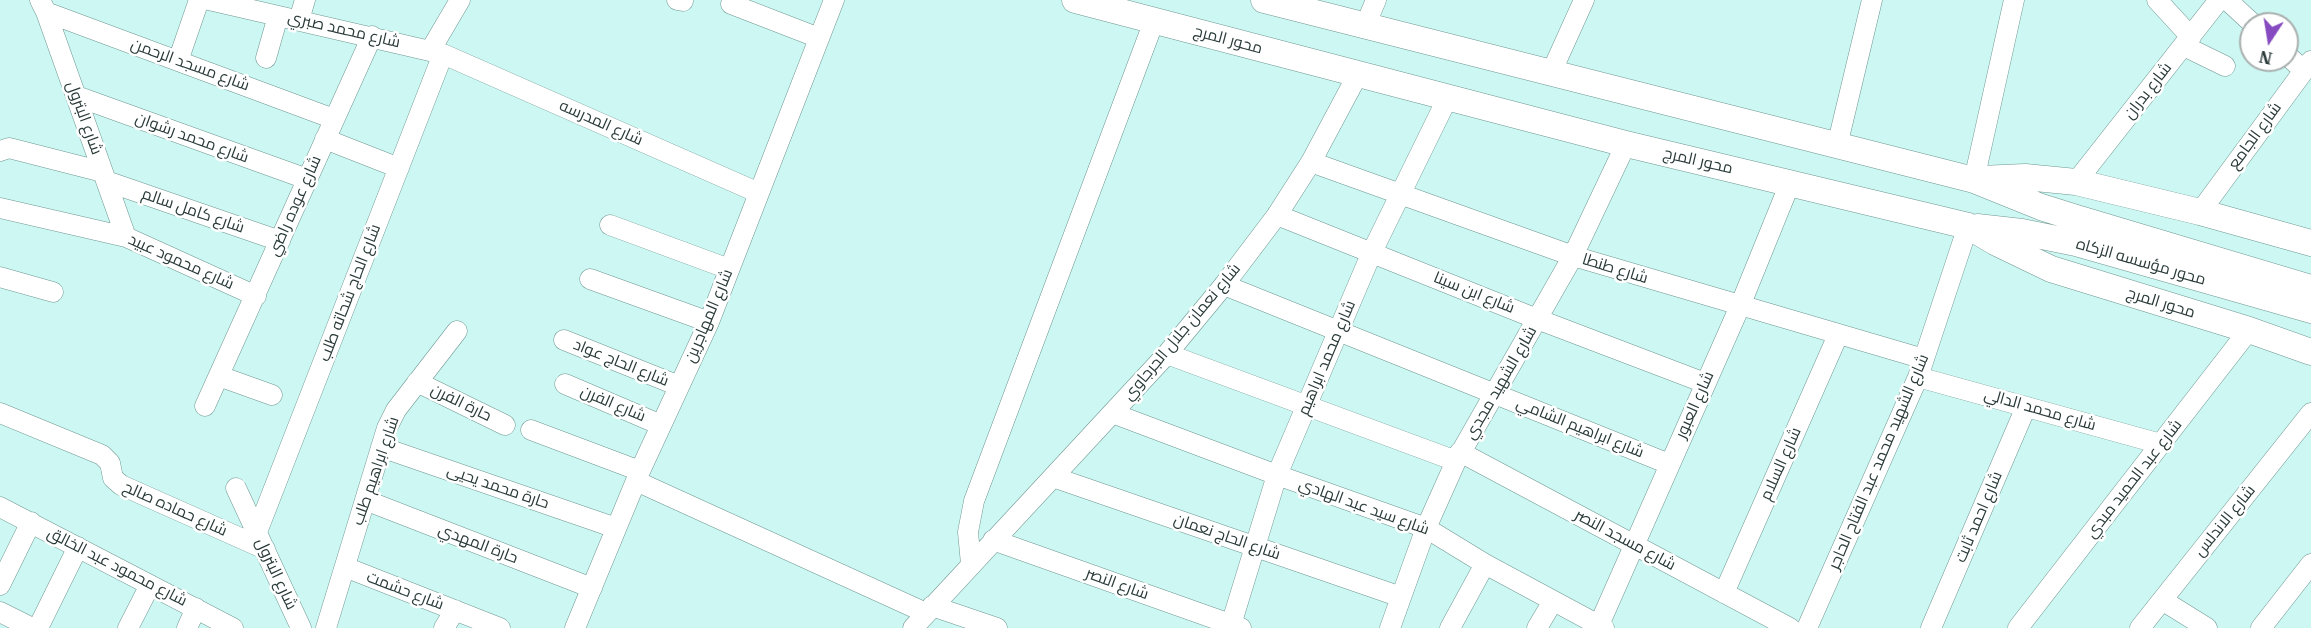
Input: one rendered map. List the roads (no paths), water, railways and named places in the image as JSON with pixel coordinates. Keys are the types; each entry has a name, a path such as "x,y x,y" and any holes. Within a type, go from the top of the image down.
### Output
{"main road":[{"name":"محور المرج","path":"1075,0 1626,144 1968,226 2004,247 2051,269 2249,330 2311,352"},
{"path":"1264,0 1974,180 2025,177 2076,182 2200,212 2311,243"},
{"name":"محور مؤسسه الزكاه","path":"1974,180 2041,207 2106,239 2311,310"},
{"name":"محور مؤسسه الزكاه","path":"1968,226 2049,237 2106,239 2311,288"}],"street":[{"path":"178,61 199,0"},
{"name":"شارع محمد صبري","path":"209,0 437,52"},
{"path":"298,20 305,0"},
{"name":"شارع الحاج شحاته طلب","path":"261,541 399,168 437,52 460,0"},
{"name":"شارع المهاجرين","path":"575,628 638,476 708,322 834,0"},
{"path":"1365,26 1376,0"},
{"path":"1551,73 1584,0"},
{"path":"1837,146 1872,0"},
{"path":"1974,180 2014,0"},
{"path":"2157,0 2187,42 2225,66"},
{"name":"شارع بدران","path":"2076,182 2219,0"},
{"path":"2227,0 2240,12"},
{"path":"732,4 819,38"},
{"name":"شارع مسجد الرحمن","path":"43,6 178,61 334,119"},
{"name":"شارع البترول","path":"43,6 126,237"},
{"path":"266,58 278,15"},
{"path":"971,564 968,532 974,501 1154,21"},
{"name":"شارع عوده راضي","path":"205,406 372,36"},
{"name":"شارع المدرسه","path":"437,52 759,193"},
{"path":"2302,72 2311,91"},
{"name":"شارع الجامع","path":"2200,212 2302,72"},
{"name":"شارع نعمان جلال الجرجاوي","path":"924,616 1167,354 1224,285 1277,215 1311,162 1358,74"},
{"name":"شارع محمد رشوان","path":"76,96 307,179"},
{"name":"شارع محمد ابراهيم","path":"1234,627 1277,475 1372,252 1448,97"},
{"path":"325,139 399,168"},
{"name":"شارع الشهيد مجدي","path":"1390,628 1426,528 1458,456 1574,256 1626,144"},
{"name":"شارع كامل سالم","path":"0,151 9,148 105,177 280,241"},
{"name":"شارع طنطا","path":"1311,162 1574,256 1838,335 1921,368"},
{"name":"شارع العبور","path":"1601,626 1634,544 1740,306 1790,183"},
{"name":"شارع محمود عبيد","path":"0,208 126,237 256,296"},
{"name":"شارع ابن سينا","path":"1277,215 1537,319 1705,382"},
{"path":"610,225 729,269"},
{"name":"شارع الشهيد محمد عبد الفتاح الحاجر","path":"1807,628 1921,368 1968,226"},
{"path":"0,277 53,292"},
{"path":"590,279 708,322"},
{"name":"شارع ابراهيم الشامي","path":"1224,285 1336,332 1495,393 1669,464"},
{"name":"شارع عبد الحميد مبدي","path":"2018,628 2249,330"},
{"name":"شارع ابراهيم طلب","path":"326,628 381,447 396,410 457,331"},
{"name":"شارع السلام","path":"1724,593 1838,335"},
{"name":"شارع الحاج عواد","path":"564,340 679,386"},
{"name":"شارع مسجد النصر","path":"1167,354 1458,456 1634,544 1790,628"},
{"name":"شارع محمد الدالي","path":"1921,368 2026,407 2161,444"},
{"path":"219,376 272,395"},
{"name":"حارة الفرن","path":"417,382 505,425"},
{"name":"شارع الفرن","path":"565,384 661,425"},
{"name":"شارع احمد ثابت","path":"1931,628 2026,407"},
{"name":"شارع حماده صالح","path":"0,413 102,455 108,460 113,478 121,485 261,541"},
{"name":"شارع سيد عبد الهادي","path":"1112,413 1426,528 1485,564 1601,626"},
{"name":"شارع الاندلس","path":"2140,628 2311,413"},
{"path":"531,430 638,476 924,616 997,628"},
{"name":"حارة محمد يحيى","path":"381,447 616,528"},
{"name":"شارع الحاج نعمان","path":"1053,477 1401,597"},
{"name":"شارع البترول","path":"236,488 301,628"},
{"name":"حارة المهدي","path":"365,500 592,588"},
{"name":"شارع محمود عبد الخالق","path":"0,507 234,628"},
{"path":"0,585 30,522"},
{"name":"شارع النصر","path":"993,540 1234,627"},
{"path":"38,628 78,547"},
{"path":"1450,628 1485,564"},
{"path":"2261,628 2311,564"},
{"name":"شارع حشمت","path":"345,567 500,628"},
{"path":"128,628 150,585"},
{"path":"2162,600 2207,628"},
{"path":"1537,628 1553,602"},
{"path":"187,628 196,608"},
{"path":"444,628 454,610"},
{"path":"0,612 32,628"}]}
